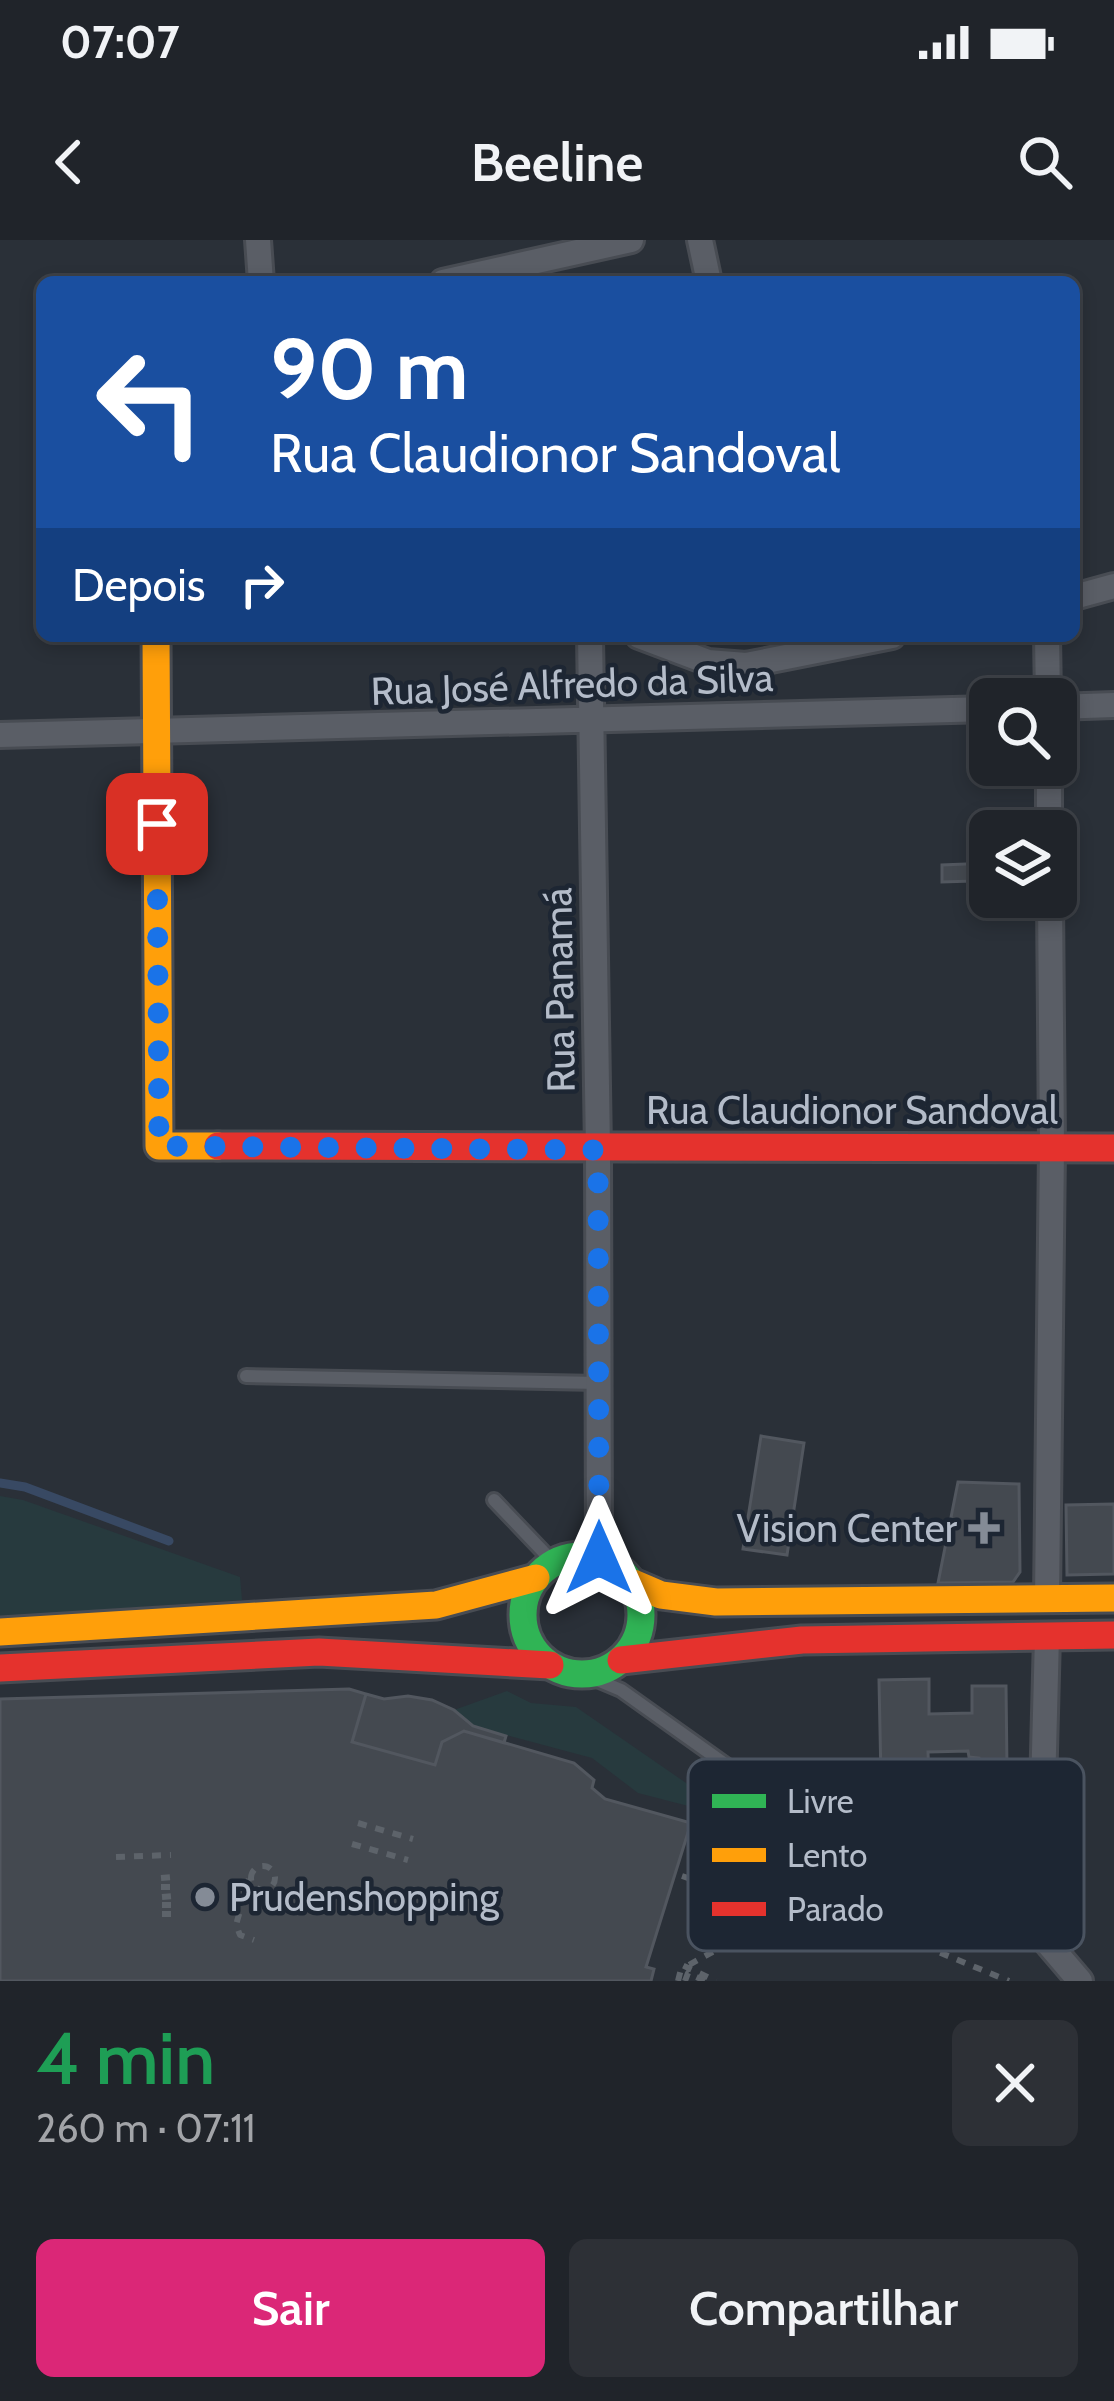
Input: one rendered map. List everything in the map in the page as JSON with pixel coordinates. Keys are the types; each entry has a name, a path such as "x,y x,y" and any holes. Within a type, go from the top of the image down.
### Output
{"main road":[{"path":"156,642 157,732"},
{"name":"Rua Claudionor Sandoval","path":"157,732 159,1146 1114,1148"},
{"path":"0,1632 436,1605 576,1556 599,1558 633,1583 661,1595 716,1602 1114,1598"},
{"path":"545,1570 524,1600 523,1625 532,1648 550,1666"},
{"path":"621,1660 641,1624 641,1603 633,1583"},
{"path":"0,1668 319,1652 550,1666 583,1674 621,1660 802,1640 1114,1635"}],"street":[{"path":"258,240 261,276"},
{"path":"470,276 631,240"},
{"path":"700,240 708,276"},
{"path":"1080,595 1114,586"},
{"name":"Rua Panamá","path":"590,642 599,1558"},
{"path":"655,642 708,662 746,665 790,646 831,642"},
{"path":"1047,642 1048,678"},
{"path":"1077,706 1114,705"},
{"name":"Rua José Alfredo da Silva","path":"0,735 969,710"},
{"path":"1047,1599 1050,918"},
{"path":"1043,1759 1046,1636"},
{"path":"1055,1951 1081,1981"}],"lane":[{"path":"246,1376 599,1383"},
{"path":"494,1500 545,1570"},
{"path":"583,1674 621,1690 718,1759"}],"path":[{"path":"358,1823 413,1839"},
{"path":"352,1844 408,1860"},
{"path":"116,1857 171,1855"},
{"path":"243,1886 257,1889 273,1886 273,1871 258,1867 250,1876 236,1925 242,1937 254,1940"},
{"path":"250,1876 257,1889"},
{"path":"682,1876 688,1878"},
{"path":"161,1896 172,1877"},
{"path":"161,1896 173,1901 161,1896"},
{"path":"687,1966 714,1951"},
{"path":"936,1951 1010,1981"},
{"path":"684,1981 682,1965 716,1981"},
{"path":"684,1981 688,1973 705,1981"}],"green space":[{"path":"0,1496 240,1577 242,1600 0,1617"},
{"path":"507,1691 531,1703 576,1707 688,1784 688,1806 638,1793 592,1758 473,1726 454,1710"}],"building":[{"path":"969,864 969,881 942,882 942,865"},
{"path":"761,1436 804,1443 787,1555 743,1549"},
{"name":"Vision Center","path":"958,1482 1019,1484 1020,1572 1013,1582 938,1583"},
{"path":"1114,1504 1114,1574 1067,1575 1066,1505"},
{"path":"929,1679 929,1714 972,1713 972,1686 1006,1686 1007,1759 969,1757 968,1751 928,1752 928,1759 881,1759 879,1680"},
{"path":"349,1689 366,1694 352,1742 435,1765 442,1742 464,1731 574,1763 594,1780 592,1788 605,1799 688,1822 646,1967 654,1969 651,1981 0,1981 0,1699"},
{"path":"366,1694 432,1700 473,1726 506,1736 504,1743 464,1731 442,1742 435,1765 352,1742"}],"waterway":[{"path":"0,1483 25,1487 169,1541"}],"traffic: fast":[{"path":"582,1556 605,1561 624,1573 636,1592 641,1615 636,1638 624,1657 605,1669 582,1674 559,1669 540,1657 528,1638 523,1615 528,1592 540,1573 559,1561 582,1556"}],"traffic: slow":[{"path":"156,642 159,1146 218,1146"},
{"path":"0,1632 436,1605 536,1578"},
{"path":"633,1583 661,1595 716,1602 1114,1598"}],"traffic: jam":[{"path":"218,1146 1114,1148"},
{"path":"621,1660 802,1640 1114,1635"},
{"path":"0,1668 319,1652 550,1665"}],"place":[{"name":"Vision Center","path":"984,1528"},
{"name":"Prudenshopping","path":"205,1897"}],"route":[{"path":"157,824 159,1146 598,1150 599,1558"}]}
